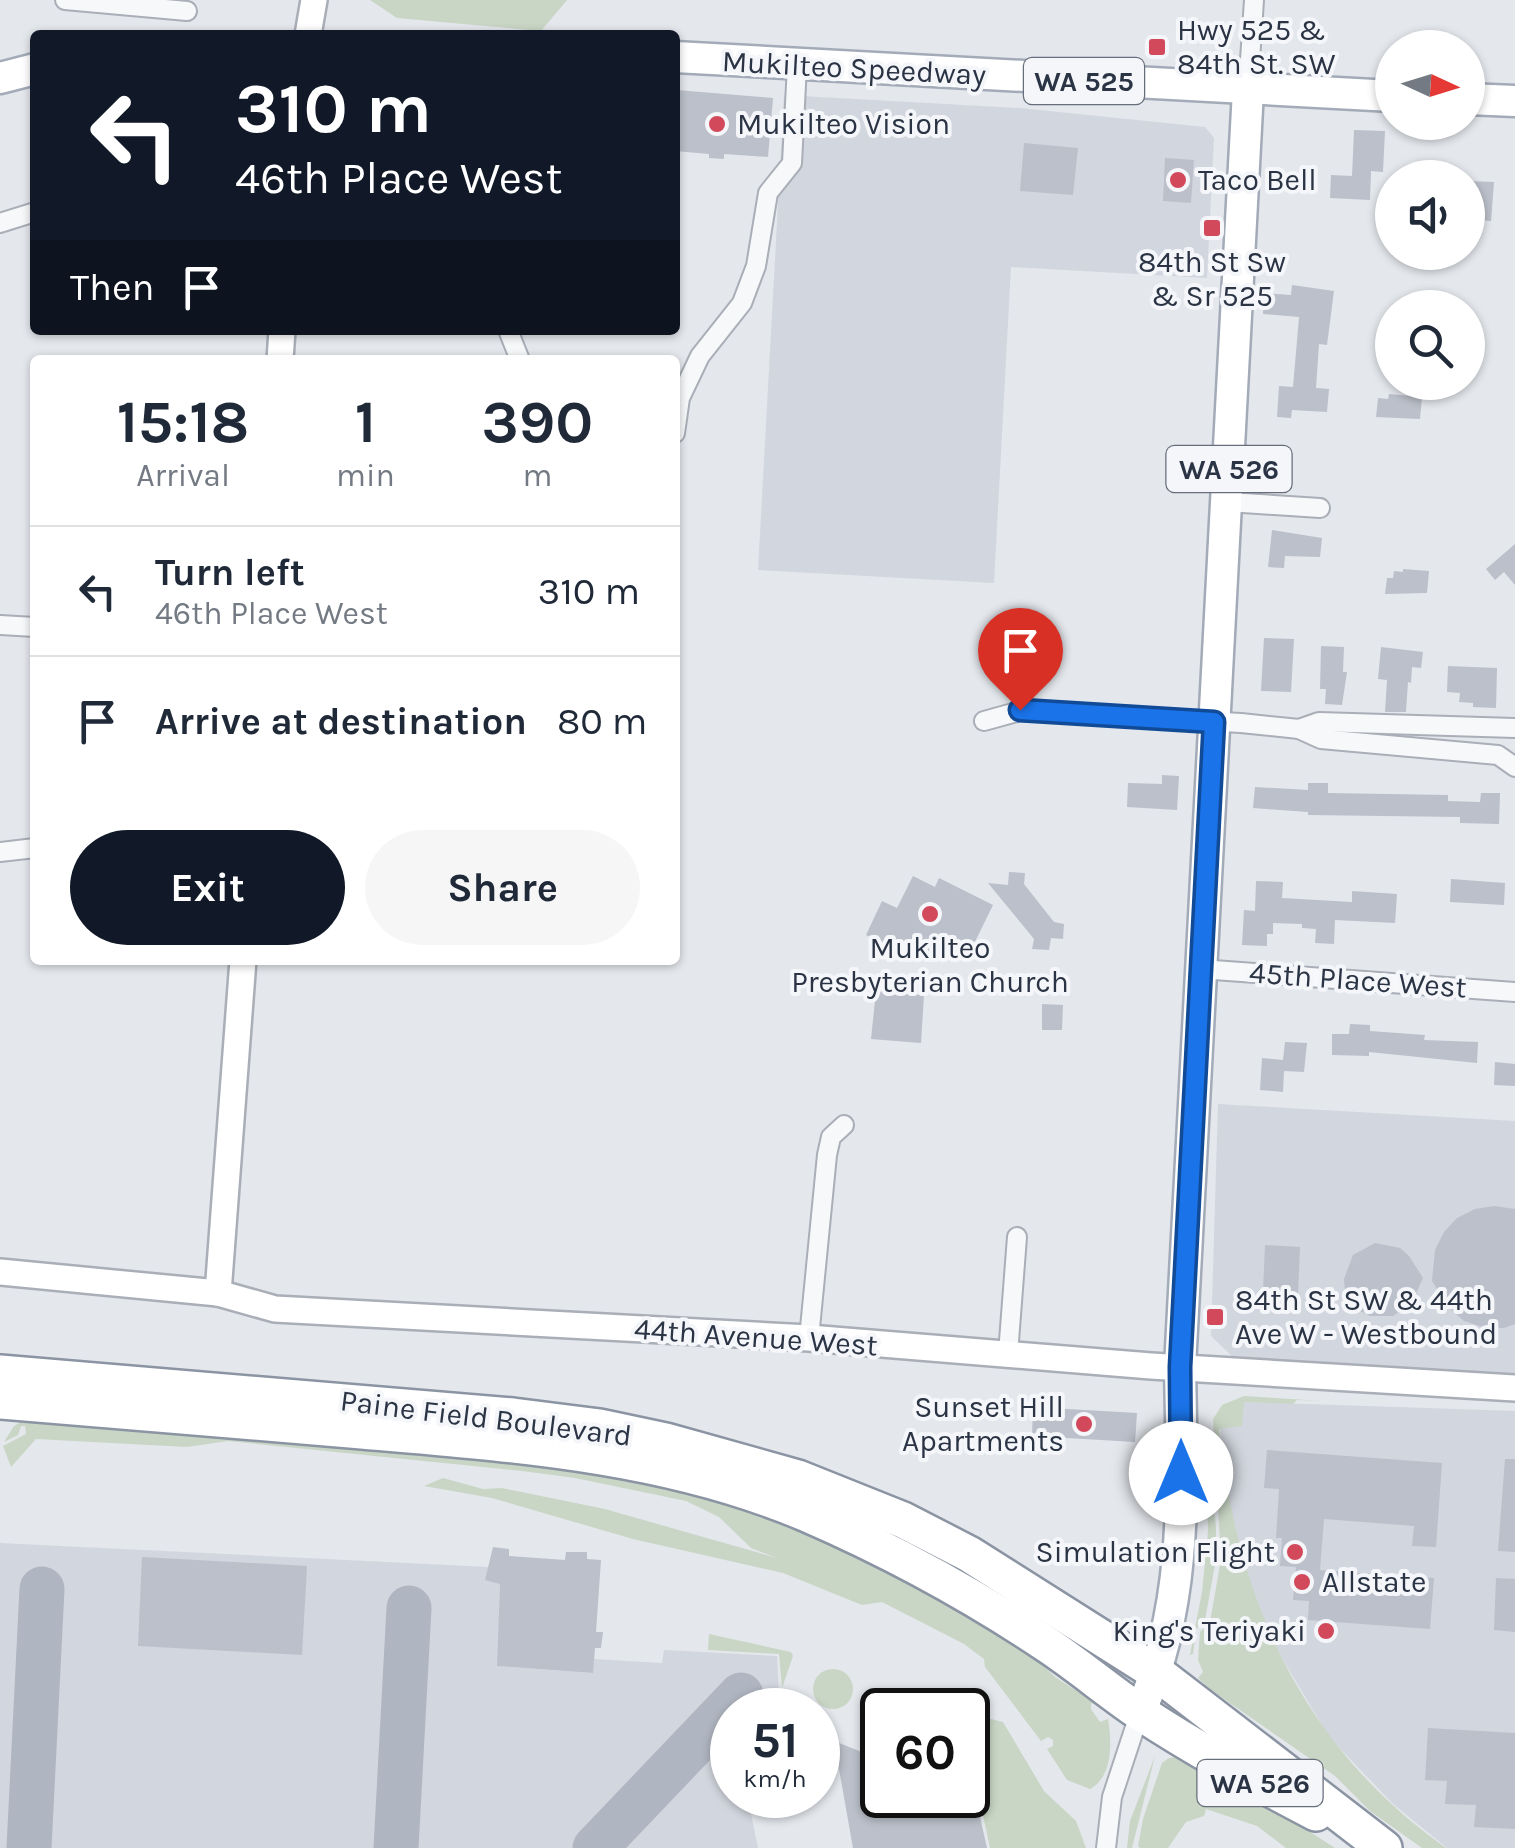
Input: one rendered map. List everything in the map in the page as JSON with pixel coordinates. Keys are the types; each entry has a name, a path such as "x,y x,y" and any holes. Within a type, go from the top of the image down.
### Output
{"highway":[{"name":"Paine Field Boulevard","path":"0,1373 513,1416 600,1427 666,1441 798,1478 903,1520 969,1554 1157,1673"},
{"name":"Paine Field Boulevard","path":"0,1402 512,1444 586,1454 717,1483 803,1512 960,1590 1047,1645 1140,1712"},
{"name":"WA 526","path":"1157,1673 1384,1848"},
{"name":"WA 526","path":"1140,1712 1232,1768 1384,1848"}],"main road":[{"name":"Mukilteo Speedway","path":"680,57 1375,95"},
{"path":"0,78 30,70"},
{"name":"WA 526","path":"1140,1712 1157,1673 1177,1574 1180,1367 1248,90"},
{"path":"1485,100 1515,101"}],"street":[{"path":"65,0 187,11"},
{"path":"309,30 314,0"},
{"path":"1248,90 1254,0"},
{"path":"680,398 700,356 742,303 756,266 768,193 792,163 797,65"},
{"path":"0,222 30,213"},
{"path":"1228,502 1320,508"},
{"path":"0,625 30,627"},
{"path":"984,721 1020,710 1300,729 1321,739 1498,756 1515,767"},
{"path":"1300,729 1318,722 1515,728"},
{"path":"0,852 30,849"},
{"path":"218,1294 243,965"},
{"name":"45th Place West","path":"1200,969 1515,992"},
{"path":"809,1338 827,1155 831,1137 844,1125"},
{"path":"1008,1354 1017,1237"},
{"name":"44th Avenue West","path":"0,1272 218,1294 275,1309 809,1338 1515,1388"},
{"path":"1106,1848 1112,1797 1140,1712"}],"shaded area":[{"path":"784,95 1020,108 1205,127 1214,138 1207,278 1011,267 994,583 758,570"},
{"path":"1218,1104 1515,1121 1515,1376 1232,1356 1211,1336"},
{"path":"1244,1402 1515,1411 1515,1848 1447,1848 1393,1804 1329,1737 1282,1658 1245,1582 1225,1502 1220,1428"},
{"path":"0,1543 488,1567 500,1584 498,1666 592,1673 594,1659 662,1663 664,1650 777,1656 779,1688 710,1688 710,1818 752,1818 758,1848 0,1848"}],"green space":[{"path":"370,0 567,0 542,30 397,18"},
{"path":"1244,1396 1323,1401 1244,1402 1242,1426 1219,1429 1242,1552 1261,1610 1285,1664 1316,1716 1352,1764 1396,1808 1446,1848 1422,1848 1370,1811 1335,1776 1198,1678 1203,1672 1198,1660 1200,1632 1210,1622 1221,1559 1213,1419 1222,1405"},
{"path":"26,1419 426,1449 663,1481 829,1537 1022,1645 1055,1677 1095,1703 1091,1709 1100,1722 1108,1719 1107,1768 1090,1789 1067,1780 1047,1749 1053,1746 1053,1740 1048,1737 1041,1741 985,1667 984,1659 964,1644 882,1602 862,1605 783,1573 633,1539 492,1498 424,1486 443,1478 483,1489 502,1488 605,1509 777,1558 751,1548 719,1517 686,1501 522,1471 228,1441 187,1447 36,1439 11,1467 3,1446 26,1434 25,1426 4,1442 14,1426"},
{"path":"1205,1432 1216,1559 1205,1620 1196,1629 1190,1655 1208,1531"},
{"path":"709,1634 791,1652 793,1656 782,1688 779,1654 708,1650"},
{"path":"833,1669 851,1681 851,1697 840,1707 840,1688 813,1688 819,1675"},
{"path":"990,1719 1003,1722 1044,1791 1076,1821 1086,1848 990,1848 984,1818 990,1818"},
{"path":"1190,1755 1335,1848 1286,1848 1257,1826 1206,1809 1204,1816 1186,1822 1168,1848 1140,1848 1143,1819 1162,1763"},
{"path":"1155,1756 1132,1848 1127,1848 1130,1821"}],"building":[{"path":"680,90 773,98 768,157 724,154 724,159 709,158 709,154 680,151"},
{"path":"1354,130 1375,131 1375,140 1385,140 1384,160 1375,160 1375,171 1371,171 1370,200 1330,198 1331,175 1352,176"},
{"path":"1024,143 1078,148 1073,195 1020,191"},
{"name":"Taco Bell","path":"1165,158 1194,160 1191,203 1163,201"},
{"path":"1485,182 1494,182 1491,221 1485,220"},
{"path":"1292,285 1334,291 1327,345 1319,344 1316,388 1329,389 1327,412 1292,410 1291,418 1277,417 1279,386 1293,387 1299,317 1263,314 1264,293 1291,295"},
{"path":"1378,400 1422,400 1420,419 1376,417"},
{"path":"1272,530 1322,538 1320,557 1285,556 1284,568 1268,567"},
{"path":"1515,544 1515,585 1504,572 1495,580 1486,569"},
{"path":"1403,569 1429,571 1427,593 1385,594 1387,578"},
{"path":"1264,638 1294,639 1291,692 1261,691"},
{"path":"1321,646 1344,647 1343,672 1347,672 1342,705 1325,704 1326,689 1320,689"},
{"path":"1381,647 1423,652 1421,668 1412,667 1406,712 1385,712 1387,680 1378,679"},
{"path":"1448,666 1497,668 1496,708 1473,707 1473,703 1459,702 1460,693 1447,692"},
{"path":"1162,775 1179,776 1177,810 1127,807 1128,783 1162,784"},
{"path":"1308,783 1328,783 1328,793 1448,795 1448,801 1480,802 1481,793 1500,793 1499,824 1460,823 1460,817 1308,815 1253,808 1255,787 1308,790"},
{"path":"1009,872 1025,873 1024,884 1054,922 1064,924 1063,939 1051,938 1049,950 1032,949 1034,939 988,883 1008,885"},
{"path":"913,876 935,887 939,878 993,905 969,954 948,943 940,959 902,941 897,950 866,935 882,901 897,908"},
{"path":"1451,879 1505,883 1504,905 1450,902"},
{"path":"1256,881 1283,882 1282,898 1352,902 1352,891 1397,894 1395,923 1335,920 1334,944 1315,943 1316,929 1302,928 1302,924 1273,923 1273,934 1267,934 1267,946 1242,945 1244,910 1255,911"},
{"path":"876,991 924,995 921,1043 871,1039"},
{"path":"1042,1004 1063,1005 1062,1030 1042,1030"},
{"path":"1350,1024 1370,1025 1370,1031 1425,1035 1424,1040 1478,1042 1477,1063 1369,1052 1369,1056 1332,1055 1332,1034 1349,1034"},
{"path":"1285,1042 1307,1043 1304,1072 1284,1071 1283,1092 1260,1090 1262,1058 1283,1060"},
{"path":"1495,1062 1515,1064 1515,1086 1494,1085"},
{"path":"1475,1209 1515,1209 1515,1324 1504,1328 1464,1321 1448,1307 1432,1281 1435,1250 1444,1232 1457,1218"},
{"path":"1375,1243 1400,1248 1423,1278 1412,1302 1393,1316 1370,1316 1360,1311 1345,1291 1344,1279 1353,1255"},
{"path":"1265,1245 1300,1247 1298,1293 1263,1292"},
{"name":"Sunset Hill Apartments","path":"1033,1407 1137,1413 1135,1442 1032,1436"},
{"path":"1267,1450 1442,1463 1436,1547 1412,1546 1414,1526 1324,1519 1320,1570 1434,1578 1430,1629 1308,1620 1309,1601 1293,1600 1296,1567 1280,1566 1282,1538 1276,1538 1279,1489 1264,1488"},
{"path":"1505,1459 1515,1459 1515,1552 1498,1551"},
{"path":"493,1547 509,1549 509,1556 565,1560 566,1552 587,1552 587,1559 601,1560 596,1632 603,1632 601,1648 595,1648 593,1673 497,1666 500,1584 485,1580"},
{"path":"142,1557 307,1566 302,1655 138,1646"},
{"path":"1496,1578 1515,1579 1515,1632 1494,1630"},
{"path":"1428,1728 1515,1733 1515,1829 1474,1827 1476,1805 1445,1804 1447,1781 1425,1780"},
{"path":"840,1743 860,1751 860,1818 980,1818 987,1848 853,1848 840,1775"}],"taxiway":[{"path":"29,1848 42,1589"},
{"path":"396,1848 409,1608"},
{"path":"595,1848 710,1727"}],"place":[{"name":"Hwy 525 & 84th St. SW","path":"1157,47"},
{"name":"Mukilteo Vision","path":"717,124"},
{"name":"Taco Bell","path":"1178,180"},
{"name":"84th St Sw & Sr 525","path":"1212,228"},
{"name":"Mukilteo Presbyterian Church","path":"930,914"},
{"name":"84th St SW & 44th Ave W - Westbound","path":"1215,1317"},
{"name":"Sunset Hill Apartments","path":"1084,1424"},
{"name":"Simulation Flight","path":"1295,1552"},
{"name":"Allstate","path":"1302,1582"},
{"name":"King's Teriyaki","path":"1326,1631"}],"route":[{"path":"1020,710 1214,722 1180,1367 1181,1473"}]}
